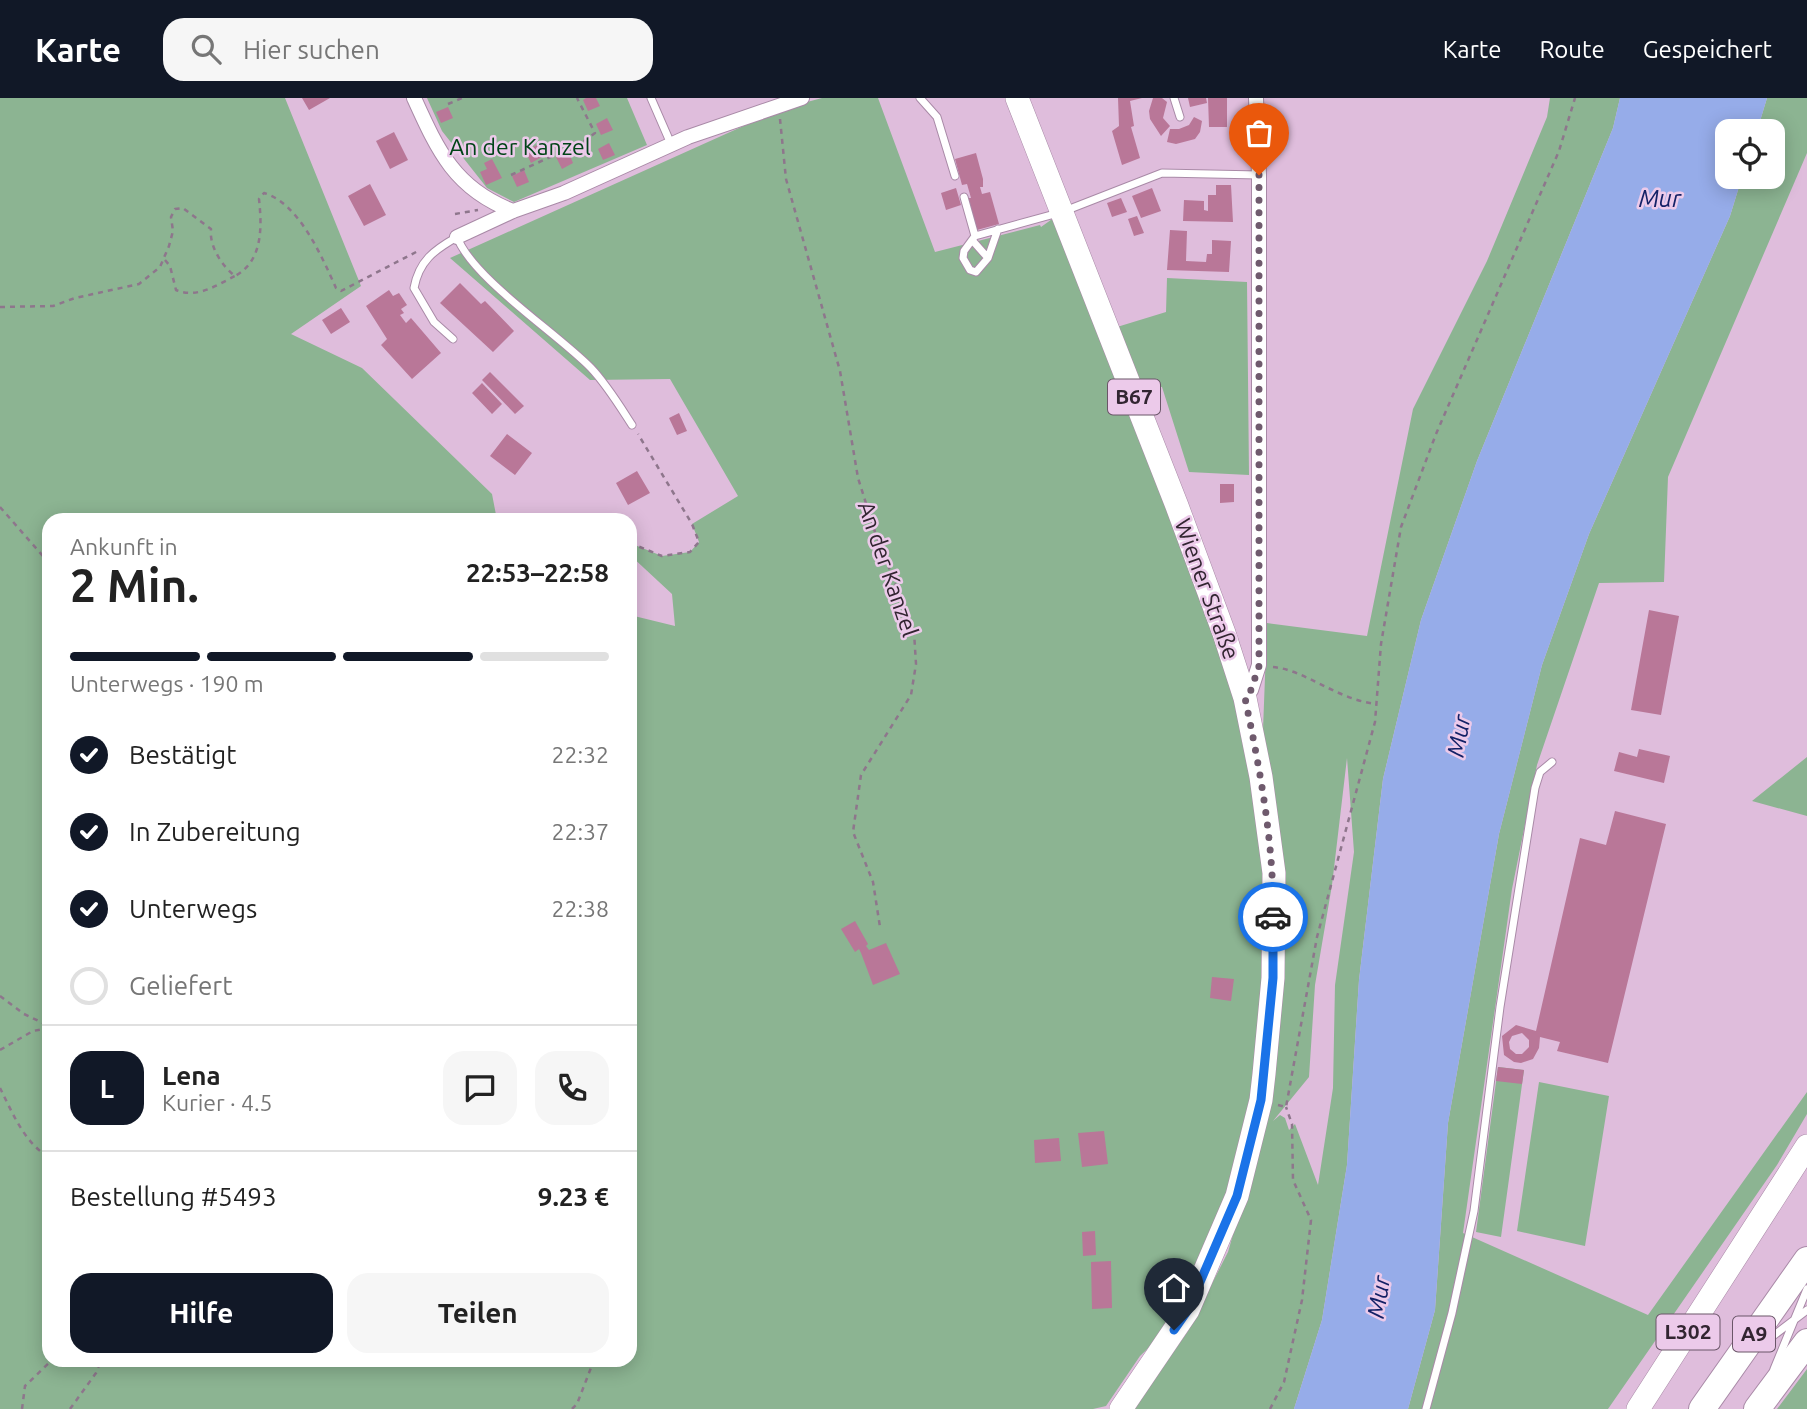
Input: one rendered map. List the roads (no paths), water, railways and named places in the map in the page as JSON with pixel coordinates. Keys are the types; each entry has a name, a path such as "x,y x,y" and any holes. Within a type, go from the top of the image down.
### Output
{"highway":[{"name":"A9","path":"1702,1409 1807,1260"},
{"name":"A9","path":"1757,1408 1801,1331"}],"main road":[{"name":"Wiener Straße","path":"1017,98 1177,506 1245,698 1262,776 1274,873 1273,978 1261,1100 1237,1196 1188,1310 1121,1409"},
{"name":"L302","path":"1638,1409 1807,1146"}],"street":[{"path":"414,98 449,168 489,202 513,211"},
{"path":"457,237 513,211 564,193 671,144 802,98"},
{"path":"1245,698 1251,690 1259,666 1259,175 1256,98"}],"lane":[{"path":"651,98 671,144"},
{"path":"920,98 937,117 955,176"},
{"path":"1174,98 1180,117"},
{"path":"999,229 988,258 976,272 966,265 962,258 964,251 974,238 999,229 1062,212 1162,173 1259,175"},
{"path":"964,197 974,238 988,258"},
{"path":"453,339 434,322 414,288 418,270 441,246 457,237 460,246 484,274 591,368 612,393 632,425"},
{"path":"1426,1409 1452,1313 1474,1211 1500,1007 1535,788 1540,772 1552,762"},
{"path":"1801,1331 1807,1289"},
{"path":"1729,1370 1801,1331 1807,1310"}],"water":[{"name":"Mur","path":"1620,98 1767,98 1761,119 1715,119 1715,189 1738,189 1730,216 1589,534 1542,665 1499,834 1448,1123 1435,1310 1408,1409 1294,1409 1322,1320 1347,1165 1359,980 1383,779 1421,620 1477,461 1613,128"}],"park label":[{"name":"An der Kanzel","path":"520,147"}]}
